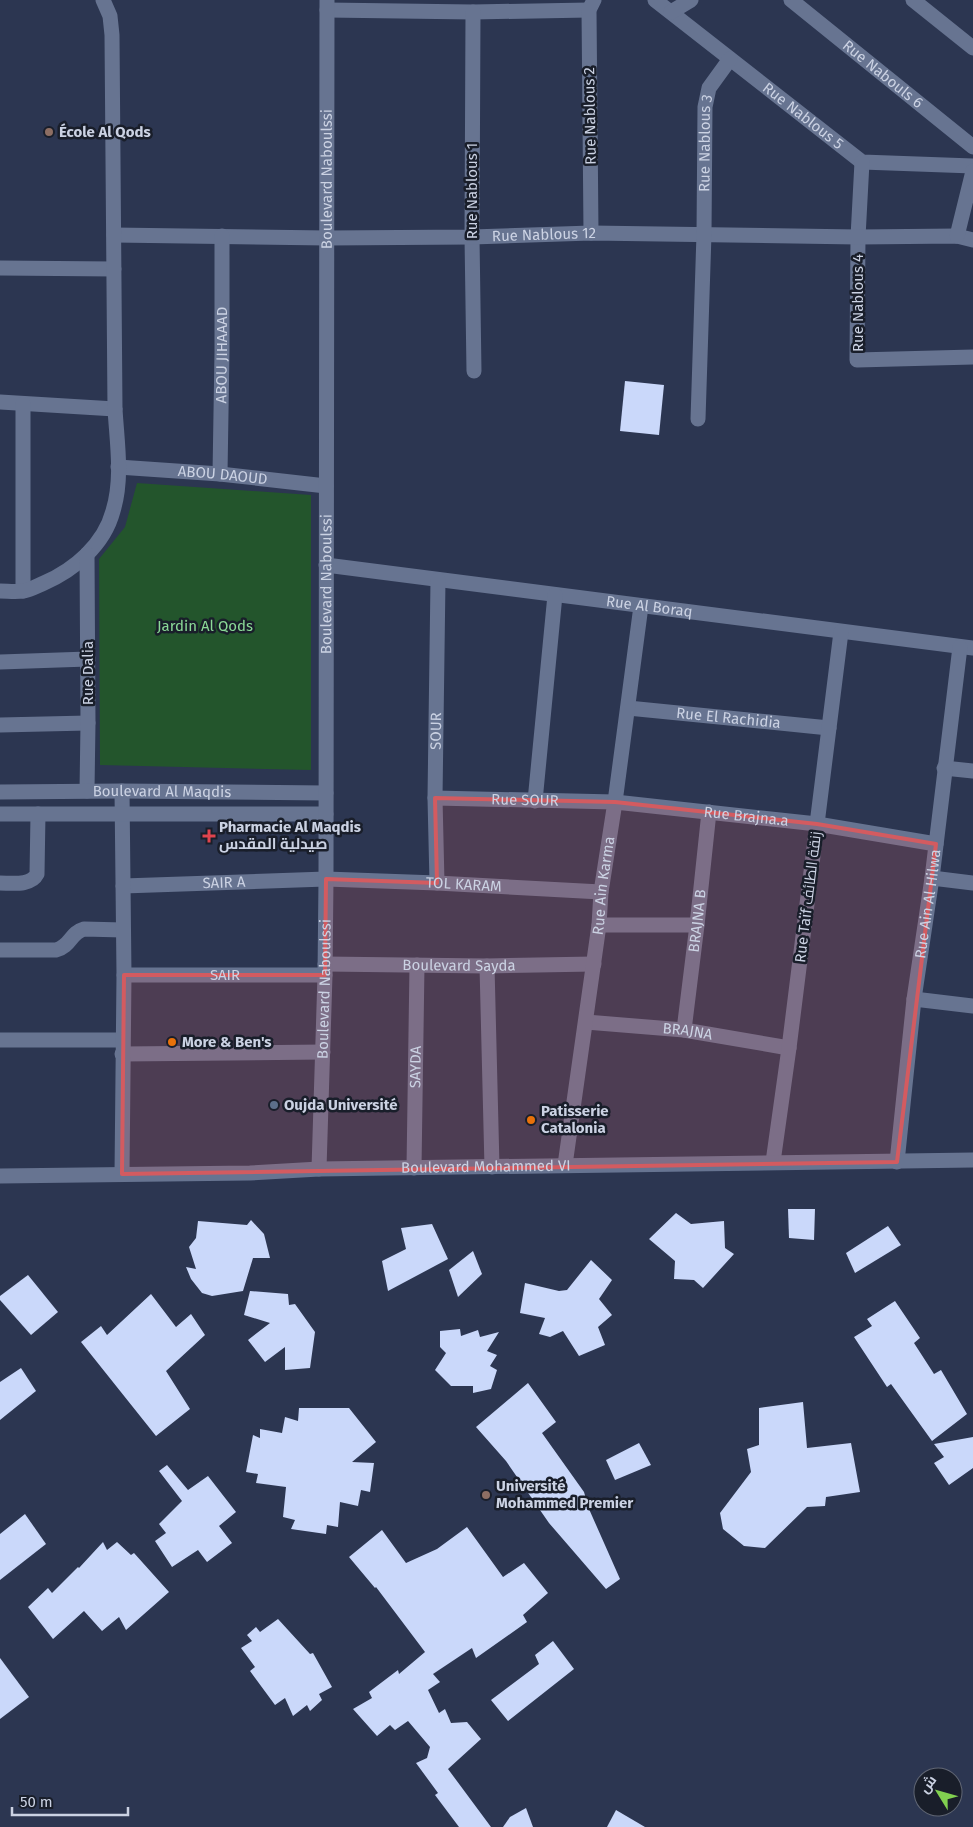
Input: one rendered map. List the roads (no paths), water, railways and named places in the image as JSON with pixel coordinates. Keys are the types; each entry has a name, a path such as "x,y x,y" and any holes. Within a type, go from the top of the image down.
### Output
{"street":[{"path":"0,591 23,591 66,572 87,554 106,529 113,512 118,488 115,409 112,35 110,16 103,0"},
{"name":"Rue Nablous 5","path":"655,0 862,162"},
{"path":"671,12 692,0"},
{"name":"Rue Nabouls 6","path":"791,0 973,147"},
{"path":"913,0 973,48"},
{"path":"327,5 473,12 591,5"},
{"name":"Boulevard Naboulssi","path":"319,1169 326,879 327,5"},
{"name":"Rue Nablous 2","path":"591,5 591,233"},
{"name":"Rue Nablous 1","path":"473,12 472,237 474,371"},
{"name":"Rue Nablous 3","path":"698,419 706,97 713,82 730,58"},
{"path":"862,162 973,166"},
{"name":"Rue Nablous 4","path":"862,162 858,237 857,360 973,357"},
{"path":"957,236 973,171"},
{"name":"Rue Nablous 12","path":"114,235 327,238 472,237 591,233 858,237 957,236 973,240"},
{"name":"ABOU JIHAAAD","path":"220,474 222,236"},
{"path":"0,268 114,269"},
{"path":"0,402 115,409"},
{"path":"23,404 23,591"},
{"name":"ABOU DAOUD","path":"118,468 220,474 326,486"},
{"name":"Rue Dalia","path":"87,554 87,791"},
{"name":"Rue Al Boraq","path":"326,565 966,648"},
{"name":"SOUR","path":"437,883 438,580"},
{"path":"535,801 556,595"},
{"name":"Rue Ain Karma","path":"565,1165 594,964 601,892 641,606"},
{"name":"Rue Taïf زنقة الطائف","path":"773,1162 841,632"},
{"name":"Rue Ain Al Hilwa","path":"898,1162 914,999 932,878 944,768 966,648"},
{"path":"0,662 88,659"},
{"name":"Rue El Rachidia","path":"628,708 829,728"},
{"path":"0,725 88,723"},
{"path":"944,768 973,771"},
{"path":"122,791 124,976 122,1174"},
{"name":"Boulevard Al Maqdis","path":"0,792 326,793"},
{"name":"Rue SOUR","path":"436,798 615,802"},
{"name":"Rue Brajna.a","path":"615,802 817,824 936,844"},
{"name":"BRAJNA B","path":"684,1030 709,812"},
{"name":"Boulevard Al Maqdis","path":"0,814 326,814"},
{"path":"0,883 29,882 37,874 38,814"},
{"path":"932,878 973,883"},
{"name":"TOL KARAM","path":"326,879 601,892"},
{"name":"SAIR A","path":"123,886 326,879"},
{"path":"599,925 697,925"},
{"path":"0,950 56,950 64,948 78,931 123,930"},
{"name":"Boulevard Sayda","path":"325,969 594,964"},
{"name":"SAYDA","path":"414,1168 417,966"},
{"path":"487,966 492,1166"},
{"name":"SAIR","path":"124,976 325,969"},
{"path":"914,999 973,1006"},
{"name":"BRAJNA","path":"586,1022 684,1030 789,1048"},
{"path":"0,1040 122,1047 323,1052"},
{"name":"Boulevard Mohammed VI","path":"0,1176 250,1173 319,1169 492,1166 973,1160"}],"place":[{"name":"École Al Qods","path":"49,132"},
{"name":"Pharmacie Al Maqdis صيدلية المقدس","path":"209,836"},
{"name":"More & Ben's","path":"172,1042"},
{"name":"Oujda Université","path":"274,1105"},
{"name":"Patisserie Catalonia","path":"531,1120"},
{"name":"Université Mohammed Premier","path":"486,1495"}],"park label":[{"name":"Jardin Al Qods","path":"205,626"}]}
